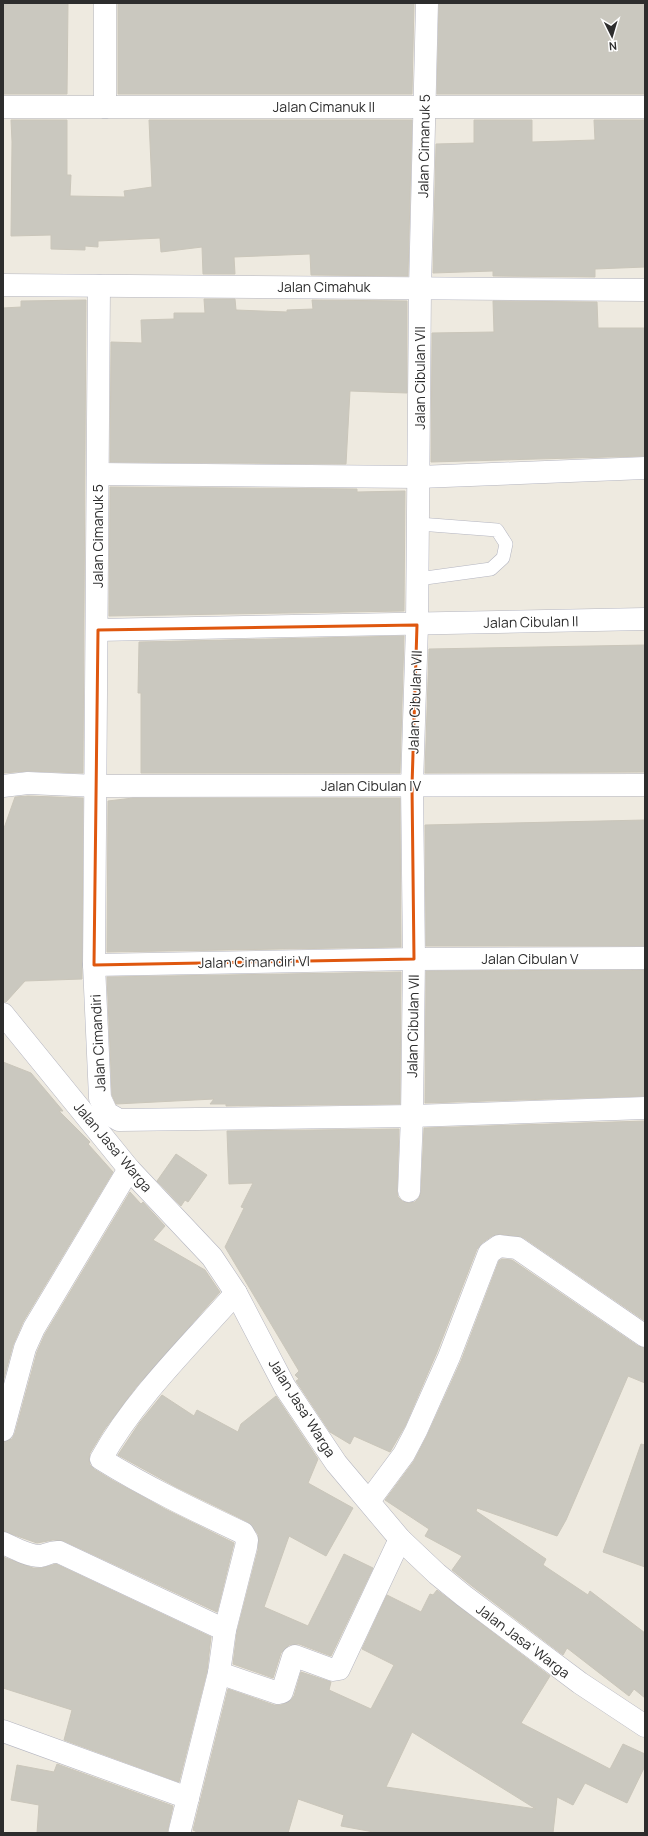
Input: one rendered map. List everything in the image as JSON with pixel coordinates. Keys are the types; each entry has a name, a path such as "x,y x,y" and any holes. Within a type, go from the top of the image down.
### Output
{"street":[{"path":"105,3 105,107"},
{"name":"Jalan Cimanuk 5","path":"420,288 427,3"},
{"name":"Jalan Cimanuk II","path":"3,107 645,107"},
{"name":"Jalan Cimahuk","path":"3,285 645,290"},
{"name":"Jalan Cimanuk 5","path":"97,786 99,286"},
{"name":"Jalan Cibulan VII","path":"409,1191 412,1116 414,959 412,786 419,524 420,288"},
{"path":"98,474 419,477 645,468"},
{"name":"Jalan Cibulan II","path":"98,630 645,619"},
{"name":"Jalan Cibulan IV","path":"3,786 28,783 97,786 645,785"},
{"name":"Jalan Cimandiri","path":"97,786 94,965 100,1098 107,1113 119,1120 613,1115 645,1108"},
{"name":"Jalan Cibulan V","path":"414,959 645,958"},
{"name":"Jalan Cimandiri VI","path":"94,965 414,959"},
{"name":"Jalan Jasa' Warga","path":"3,1014 129,1169 212,1257 236,1293 286,1387 336,1463 400,1539 437,1574 464,1596 580,1683 645,1726"},
{"path":"3,1430 25,1348 34,1328 129,1169"},
{"path":"369,1501 404,1454 413,1437 450,1357 489,1253 499,1246 517,1248 645,1336"},
{"path":"180,1830 219,1672 225,1630 247,1540 243,1533 190,1509 128,1475 101,1458 113,1438 151,1389 236,1293"},
{"path":"219,1672 278,1693 282,1692 293,1657 295,1656 334,1670 338,1669 400,1539"},
{"path":"3,1543 29,1554 38,1556 52,1552 59,1552 225,1630"},
{"path":"3,1731 188,1798"}],"lane":[{"path":"418,579 491,569 503,558 506,544 497,530 419,524"}],"highlighted area":[{"path":"417,625 412,786 414,959 94,965 98,630"}],"building":[{"path":"3,3 68,3 67,94 3,94"},
{"path":"118,3 414,3 412,94 118,94"},
{"path":"439,3 645,3 645,94 437,94"},
{"path":"11,120 67,120 67,175 71,175 70,196 125,197 124,191 152,187 149,120 412,120 408,276 311,275 310,254 234,257 235,274 203,274 202,247 161,252 160,238 98,241 98,247 85,246 85,250 51,249 51,235 11,236"},
{"path":"474,120 532,120 532,142 595,140 594,120 645,120 645,267 595,269 595,277 493,276 493,271 433,273 436,144 474,143"},
{"path":"204,299 235,299 236,310 287,312 287,310 313,309 312,300 407,301 407,393 350,391 346,464 110,462 111,342 142,343 141,320 174,319 174,313 205,313"},
{"path":"86,300 83,773 28,771 3,773 3,308 21,307 21,301"},
{"path":"493,301 597,302 598,328 645,328 645,456 431,462 432,333 494,332"},
{"path":"110,487 357,489 357,492 405,491 404,611 109,616"},
{"path":"404,636 400,773 141,773 141,693 138,693 139,642"},
{"path":"645,645 645,772 425,773 429,649"},
{"path":"15,797 83,798 82,979 25,981 6,1002 3,1002 3,831"},
{"path":"133,798 400,798 401,947 107,952 108,801"},
{"path":"645,820 645,946 426,946 425,825"},
{"path":"645,970 645,1096 425,1103 426,971"},
{"path":"401,972 400,1104 226,1106 226,1104 210,1104 214,1099 116,1104 112,1095 107,977"},
{"path":"3,1062 31,1073 63,1111 59,1111 90,1142 88,1144 113,1172 23,1322 13,1345 3,1382"},
{"path":"645,1121 645,1321 524,1238 500,1234 492,1236 482,1243 477,1249 437,1352 405,1426 390,1452 354,1436 350,1444 330,1432 296,1381 299,1379 295,1375 299,1371 225,1247 244,1208 241,1207 253,1183 229,1184 227,1131 399,1129 397,1191 398,1197 402,1201 409,1203 415,1202 419,1198 421,1192 424,1128"},
{"path":"176,1154 207,1175 188,1202 185,1200 181,1206 157,1181"},
{"path":"130,1192 141,1204 143,1202 165,1226 153,1240 205,1270 220,1292 137,1386 104,1430 90,1453 90,1465 112,1480 165,1509 234,1543 217,1612 64,1541 53,1540 37,1543 3,1531 3,1442 12,1439 15,1433 37,1352 45,1334"},
{"path":"502,1259 512,1260 638,1346 645,1348 645,1383 628,1376 566,1520 557,1536 477,1508 476,1511 546,1559 543,1565 588,1595 590,1591 645,1633 645,1698 634,1689 629,1696 567,1648 563,1655 472,1586 452,1570 462,1556 425,1536 429,1529 385,1500 414,1461 427,1436 461,1361 499,1261"},
{"path":"162,1395 194,1416 197,1410 238,1432 241,1424 276,1396 318,1459 308,1483 353,1508 326,1556 289,1536 264,1607 308,1626 344,1554 373,1568 331,1656 299,1644 289,1645 281,1653 273,1678 233,1664 237,1632 258,1550 258,1534 248,1522 176,1487 118,1455 140,1422"},
{"path":"641,1444 645,1445 645,1567 603,1552"},
{"path":"3,1557 33,1568 42,1568 56,1564 211,1637 207,1671 179,1782 64,1740 72,1710 3,1688"},
{"path":"437,1590 550,1676 521,1723 610,1769 623,1744 645,1754 645,1766 627,1803 585,1783 573,1805 557,1797 553,1833 379,1833 341,1826 344,1815 298,1799 288,1833 199,1833 193,1830 228,1689 274,1705 281,1705 290,1701 294,1696 301,1672 331,1682 329,1690 371,1709 394,1665 362,1649 387,1595 421,1612 430,1594 433,1595","holes":["412,1732 536,1809 386,1787"]},
{"path":"57,1764 173,1806 167,1833 37,1833 39,1805 11,1800 17,1765 54,1772"}]}
